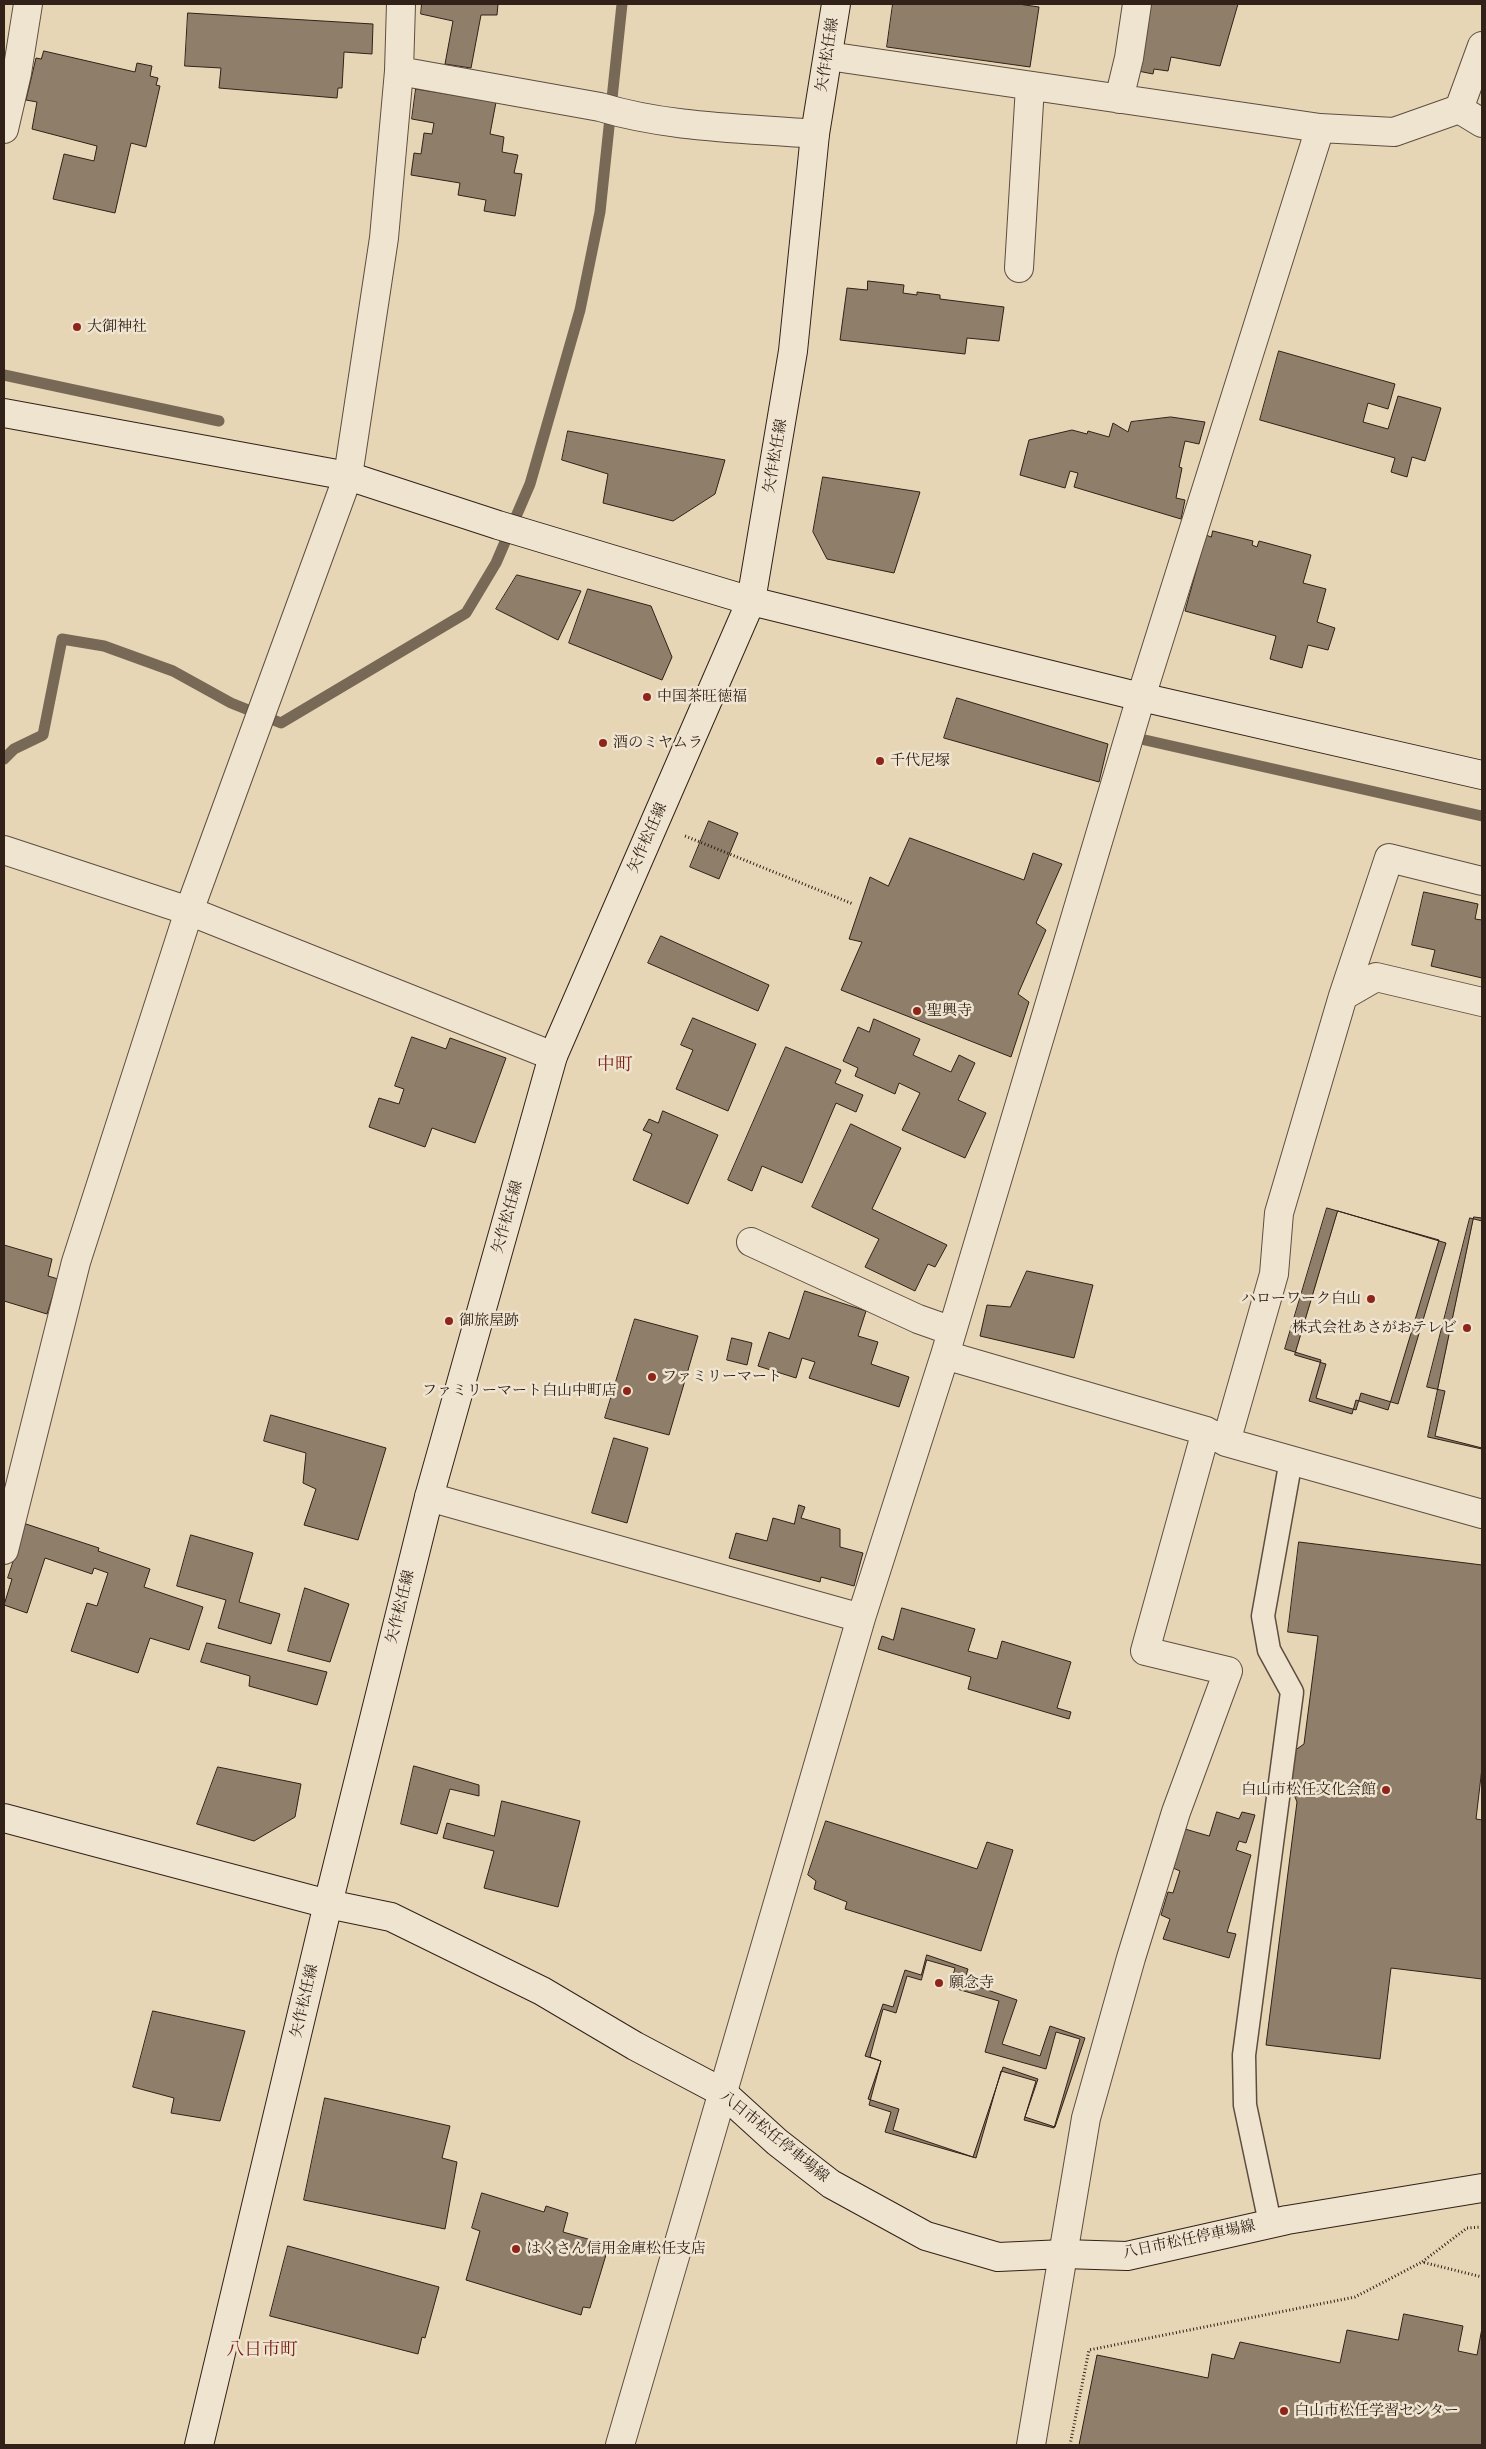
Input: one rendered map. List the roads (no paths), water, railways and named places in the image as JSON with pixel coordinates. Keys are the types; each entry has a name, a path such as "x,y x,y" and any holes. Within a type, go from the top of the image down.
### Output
{"street":[{"path":"4,128 10,71 28,4"},
{"path":"4,1550 76,1262 189,911 348,476 384,238 399,71 401,4"},
{"name":"矢作松任線","path":"199,2445 328,1904 429,1497 553,1056 751,601 793,351 815,134 836,4"},
{"path":"1119,99 1129,58 1137,4"},
{"path":"1459,109 1482,46"},
{"path":"828,56 1320,128 1394,132 1459,109"},
{"path":"399,71 600,108 630,116 694,124 815,134"},
{"path":"1019,268 1030,86"},
{"path":"1459,109 1482,123"},
{"path":"620,2445 861,1618 948,1343 1141,697 1320,128"},
{"path":"4,413 348,476 527,534 751,601 1141,697 1482,775"},
{"path":"4,850 189,911 553,1056"},
{"path":"1031,2445 1086,2118 1131,1958 1176,1812 1228,1671 1145,1651 1216,1436 1274,1274 1279,1213 1343,996 1389,858 1482,881"},
{"path":"1343,996 1376,977 1482,1002"},
{"path":"750,1242 918,1319 948,1343 1216,1436 1291,1460 1482,1514"},
{"path":"429,1497 861,1618"},
{"name":"八日市松任停車場線","path":"4,1818 328,1904 392,1917 542,1991 635,2046 722,2092 777,2142 831,2184 926,2236 998,2257 1064,2254 1127,2256 1270,2224 1482,2188"}],"lane":[{"path":"1270,2224 1245,2105 1244,2055 1292,1692 1269,1650 1263,1616 1291,1460"}],"waterway":[{"path":"4,759 14,749 43,735 62,639 104,646 173,671 231,703 281,723 466,613 496,563 530,484 580,310 600,212 622,4"},
{"path":"4,375 219,421"},
{"path":"1145,740 1482,816"}],"place":[{"name":"大御神社","path":"77,327"},
{"name":"中国茶旺徳福","path":"647,697"},
{"name":"酒のミヤムラ","path":"603,743"},
{"name":"千代尼塚","path":"880,761"},
{"name":"聖興寺","path":"917,1011"},
{"name":"ハローワーク白山","path":"1371,1299"},
{"name":"御旅屋跡","path":"449,1321"},
{"name":"株式会社あさがおテレビ","path":"1467,1328"},
{"name":"ファミリーマート","path":"652,1377"},
{"name":"ファミリーマート白山中町店","path":"627,1391"},
{"name":"白山市松任文化会館","path":"1386,1790"},
{"name":"願念寺","path":"939,1983"},
{"name":"はくさん信用金庫松任支店","path":"516,2249"},
{"name":"白山市松任学習センター","path":"1284,2411"}],"district":[{"name":"中町","path":"615,1066"},
{"name":"八日市町","path":"262,2351"}]}
